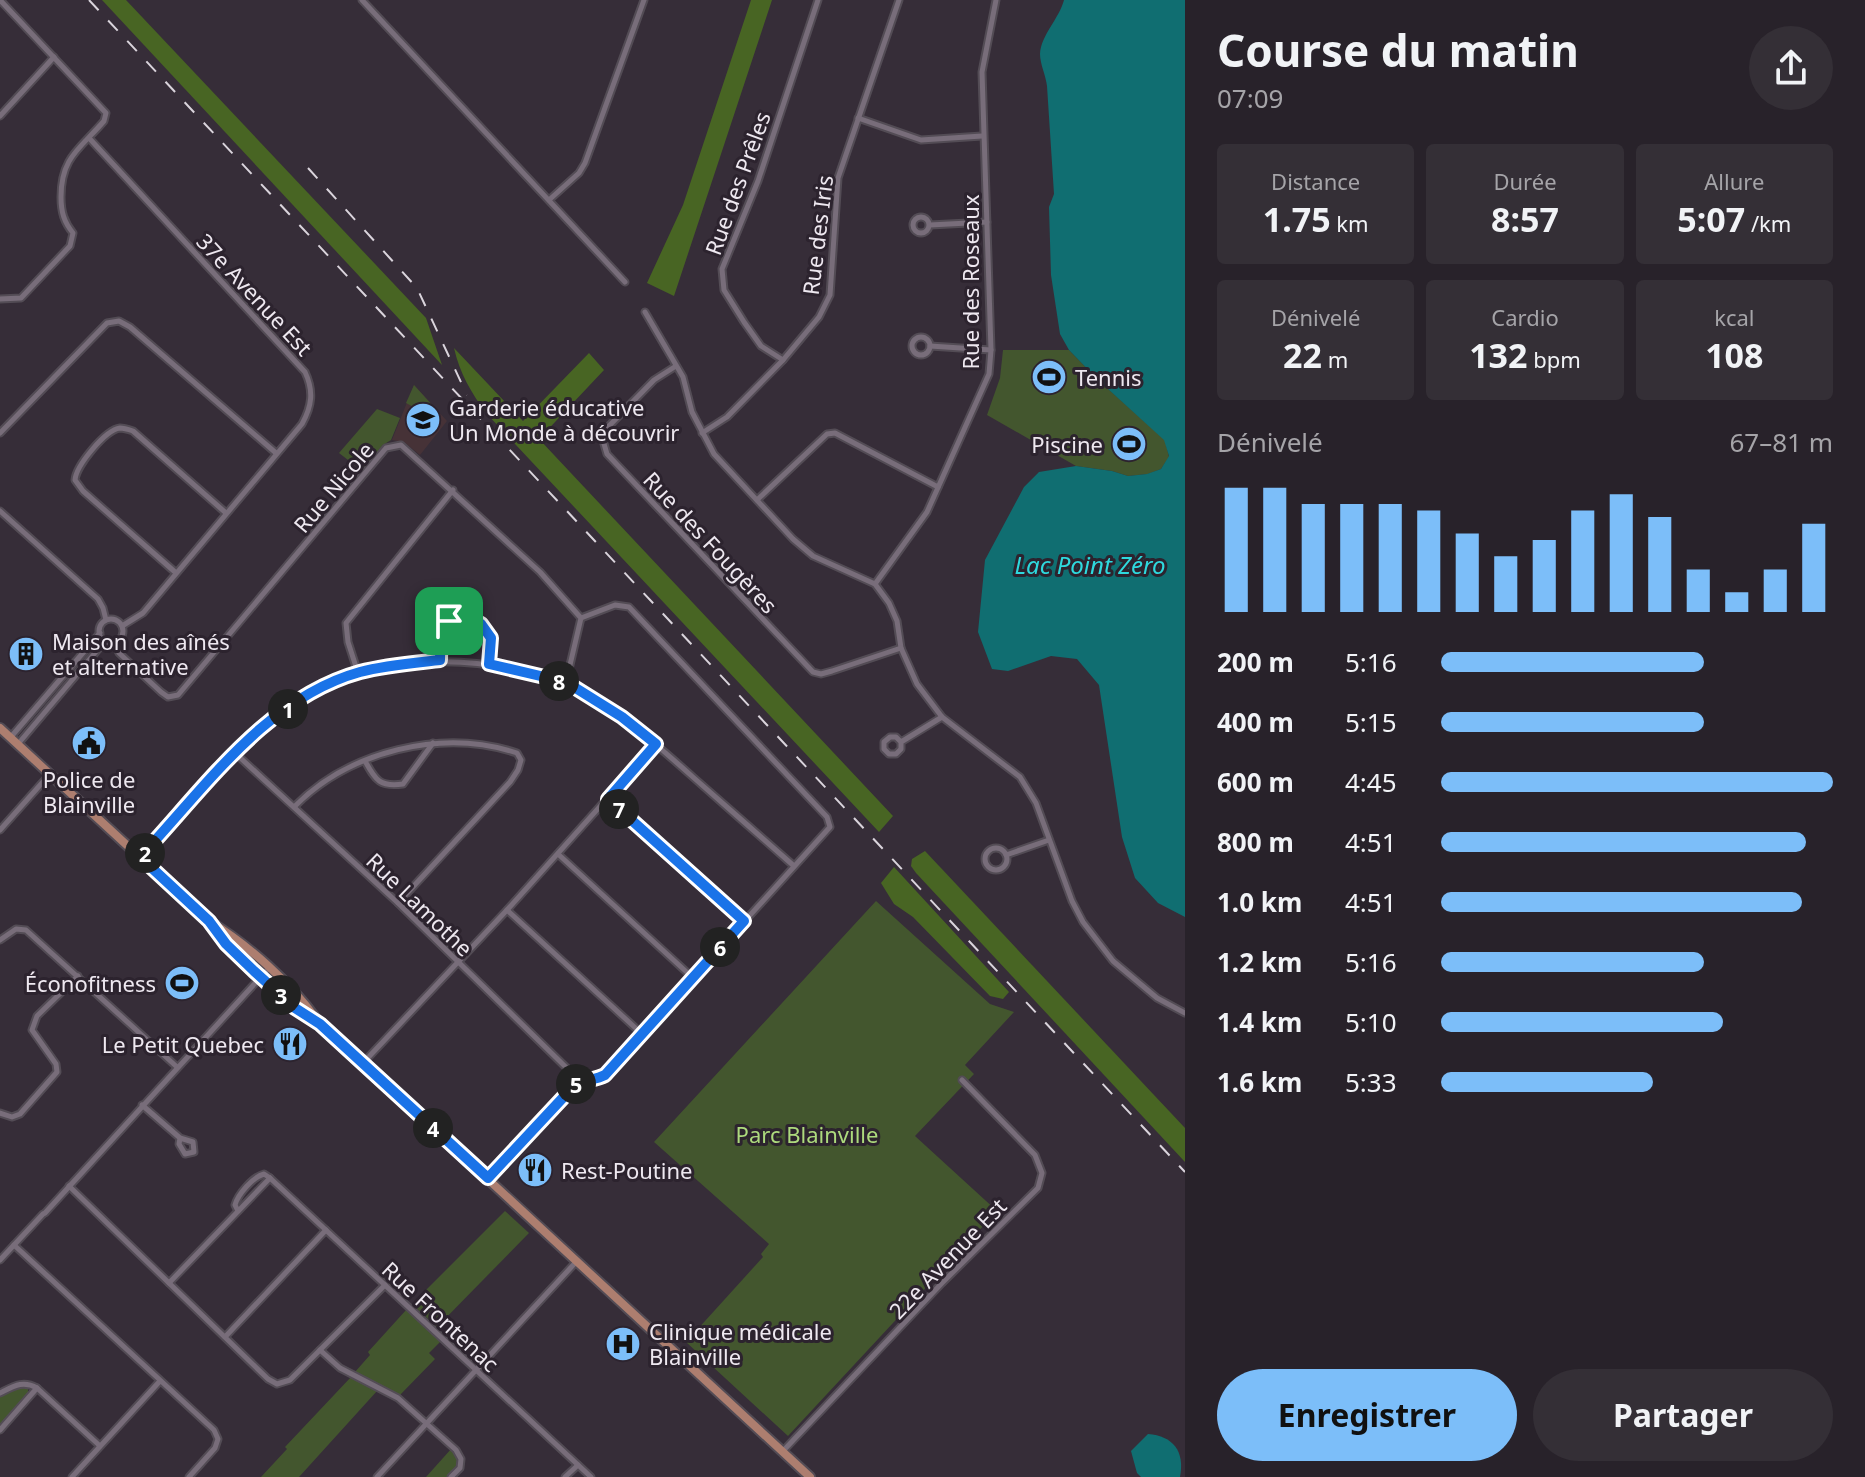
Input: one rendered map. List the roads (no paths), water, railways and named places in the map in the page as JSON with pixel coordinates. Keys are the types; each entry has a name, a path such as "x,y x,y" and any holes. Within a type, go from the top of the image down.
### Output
{"main road":[{"path":"0,728 209,921 226,944 295,1008 320,1024 363,1063 810,1477"},
{"path":"209,921 234,936 269,968 303,1000 320,1024"}],"street":[{"path":"0,0 106,113 104,121 70,159 62,173 64,221 73,233 70,246 21,298 0,299"},
{"path":"362,0 625,282"},
{"path":"549,200 579,173 585,163 644,0"},
{"name":"Rue des Prêles","path":"783,360 761,346 744,322 724,290 722,269 758,181 818,0"},
{"name":"Rue des Iris","path":"702,433 727,417 783,360 819,317 830,295 838,178 899,0"},
{"name":"Rue des Roseaux","path":"875,584 927,512 987,382 991,350 982,72 996,0"},
{"path":"0,116 54,57"},
{"path":"858,118 921,140 982,136"},
{"name":"37e Avenue Est","path":"89,138 305,372 310,385 310,409 302,424 143,613 122,626"},
{"path":"930,225 987,222"},
{"path":"645,312 676,365 702,433 714,454 813,556 875,584 897,621 901,648 917,684 942,717 1020,777 1036,803 1072,901 1083,922 1113,961 1157,998 1185,1013"},
{"path":"0,433 107,323 119,321 276,453"},
{"path":"930,346 991,350"},
{"name":"Rue des Fougères","path":"676,365 654,380 606,429 602,437 607,454 813,672 821,674 832,671 901,648"},
{"path":"175,572 83,491 75,480 76,469 109,432 121,428 133,431 226,513"},
{"path":"757,500 827,434 835,433 938,487"},
{"name":"Rue Nicole","path":"114,642 119,653 161,692 168,697 178,695 386,448 401,445 540,572 581,618"},
{"path":"358,673 348,642 346,623 453,490"},
{"path":"0,511 98,599 106,620"},
{"path":"488,1178 580,1081 595,1080 605,1075 831,825 827,817 629,607 615,605 581,618 566,682"},
{"path":"440,660 440,635 449,621 461,613 481,624 491,638 489,664"},
{"path":"105,641 114,642 122,635 122,626 116,620 106,620"},
{"path":"14,741 100,633 106,620"},
{"path":"100,633 105,641"},
{"path":"14,741 105,641"},
{"path":"140,857 235,753 269,722 295,704 358,673 440,660 489,664 566,682 622,717 656,744 794,866"},
{"path":"63,677 70,683"},
{"path":"901,742 942,717"},
{"path":"365,761 374,778 387,786 403,784 433,743"},
{"path":"294,807 328,777 394,751 433,743 468,743 517,753 521,760 510,782 398,903"},
{"path":"363,1063 507,910 656,744"},
{"name":"Rue Lamothe","path":"235,753 398,903 580,1081"},
{"path":"0,830 50,774"},
{"path":"608,799 744,921"},
{"path":"1006,855 1049,840"},
{"path":"992,849 1001,849 1006,855 1002,869 992,869 986,863 986,854 992,849"},
{"path":"558,854 692,977"},
{"path":"507,910 642,1034"},
{"path":"0,940 16,929 26,930 177,1067"},
{"path":"0,1260 269,968"},
{"path":"0,1113 12,1117 20,1114 57,1072 56,1064 32,1030 37,1016 78,976"},
{"name":"22e Avenue Est","path":"783,1452 945,1280 1038,1188 1042,1173 1035,1155 962,1080"},
{"path":"142,1105 180,1138"},
{"name":"Rue Frontenac","path":"169,1283 270,1178 591,1477"},
{"path":"69,1186 277,1384 290,1380 385,1285"},
{"path":"225,1337 326,1230"},
{"path":"14,1245 214,1430 218,1439 215,1448 189,1477"},
{"path":"376,1477 577,1261"},
{"path":"320,1350 340,1368 398,1398 456,1450 461,1459 460,1468 451,1477"},
{"path":"72,1477 160,1381"},
{"path":"0,1393 20,1384 37,1388 100,1446"},
{"path":"0,1430 37,1388"},
{"path":"565,1477 578,1465"}],"water":[{"name":"Lac Point Zéro","path":"1064,0 1185,0 1185,917 1158,903 1135,878 1122,837 1099,685 1077,659 1051,656 1008,671 992,669 978,632 985,560 1024,487 1039,472 1076,466 1128,476 1147,474 1161,469 1169,456 1164,440 1097,379 1069,350 1060,334 1051,275 1049,207 1054,194 1047,86 1040,54 1043,40"},
{"path":"1148,1434 1164,1438 1175,1446 1181,1460 1180,1477 1141,1477 1137,1473 1131,1451"}],"railway":[{"path":"89,0 1185,1172"},
{"path":"308,168 417,288 467,395"}],"place":[{"name":"Tennis","path":"1049,377"},
{"name":"Garderie éducative Un Monde à découvrir","path":"423,420"},
{"name":"Piscine","path":"1129,444"},
{"name":"Maison des aînés et alternative","path":"26,654"},
{"name":"Police de Blainville","path":"89,743"},
{"name":"Éconofitness","path":"182,983"},
{"name":"Le Petit Quebec","path":"290,1044"},
{"name":"Rest-Poutine","path":"535,1170"},
{"name":"Clinique médicale Blainville","path":"623,1344"}],"park label":[{"name":"Parc Blainville","path":"807,1134"}]}
